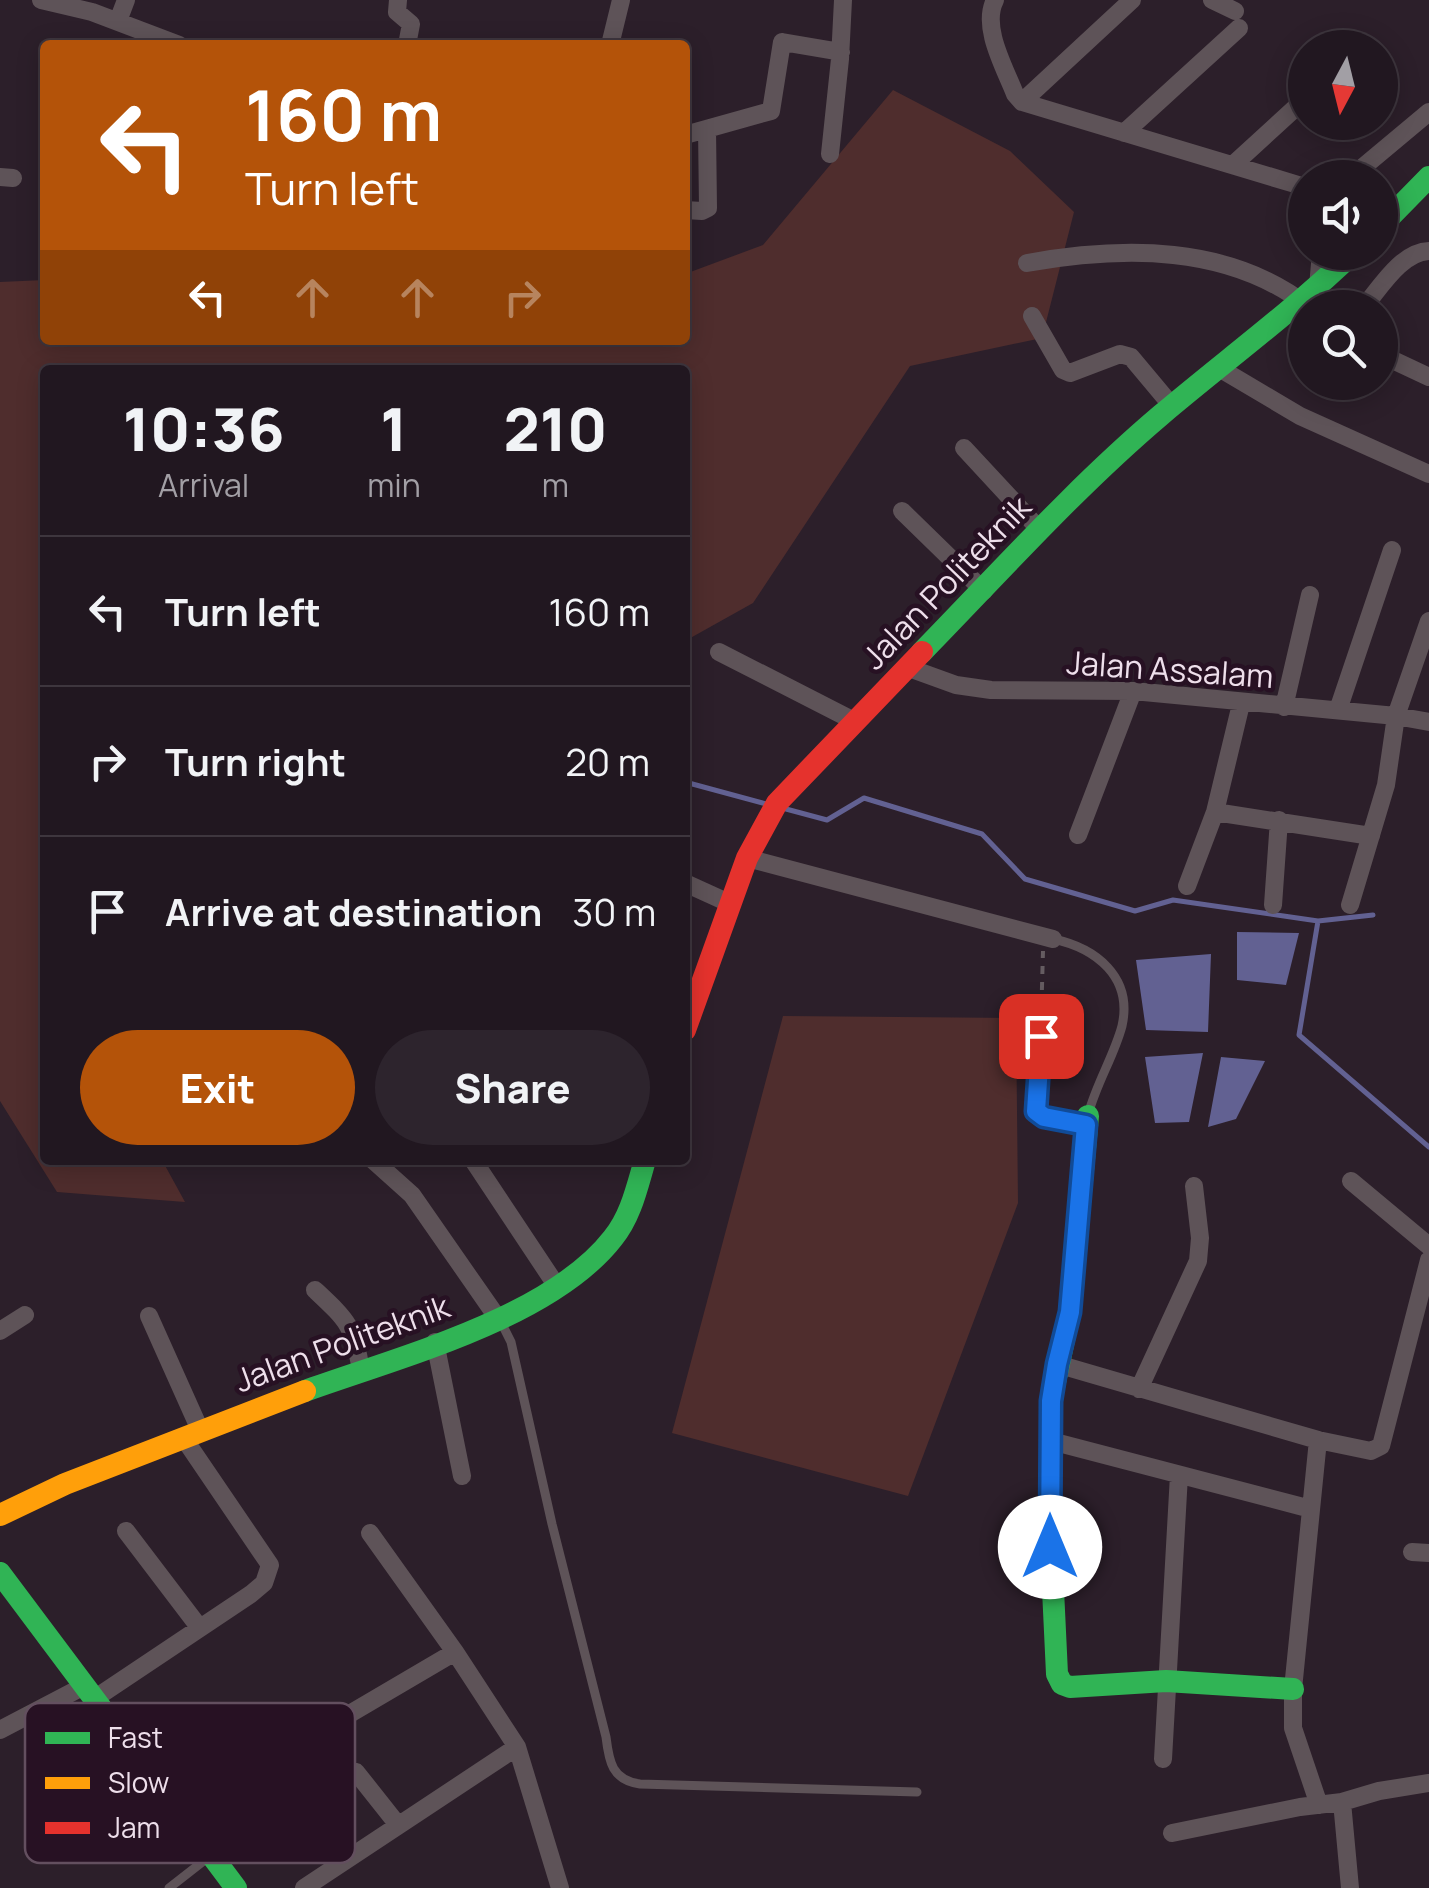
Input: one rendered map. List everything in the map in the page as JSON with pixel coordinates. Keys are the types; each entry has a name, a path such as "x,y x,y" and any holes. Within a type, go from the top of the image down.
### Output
{"street":[{"path":"41,0 93,6 118,21 166,40"},
{"path":"118,21 126,0"},
{"path":"398,0 397,12 410,24 408,40"},
{"path":"611,40 621,0"},
{"path":"830,154 843,0"},
{"path":"995,0 991,27 1015,94 1022,102 1288,181"},
{"path":"1022,102 1132,0"},
{"path":"1124,133 1237,20 1212,0"},
{"path":"690,134 771,111 782,42 841,52"},
{"path":"1372,160 1429,112"},
{"path":"1234,164 1288,114"},
{"path":"690,210 708,208 706,129"},
{"path":"1398,208 1429,177"},
{"path":"1027,263 1144,250 1260,277 1290,290"},
{"path":"1379,290 1409,257 1429,251"},
{"name":"Jalan Politeknik","path":"1318,290 1337,270"},
{"path":"1032,316 1063,370 1070,373 1120,354 1131,357 1172,406"},
{"name":"Jalan Politeknik","path":"690,995 747,858 775,806 1040,530 1172,406 1288,316"},
{"path":"1398,362 1429,376"},
{"path":"1219,368 1300,416 1429,474"},
{"path":"964,448 1040,530"},
{"path":"902,511 984,592"},
{"path":"1338,710 1392,550"},
{"path":"1284,707 1310,595"},
{"path":"1350,905 1386,786 1396,716 1429,621"},
{"path":"719,652 856,722"},
{"name":"Jalan Assalam","path":"909,668 956,685 990,690 1133,691 1429,722"},
{"path":"1078,835 1133,691"},
{"path":"1187,886 1215,812 1241,704"},
{"path":"1215,812 1371,836"},
{"path":"1273,905 1279,820"},
{"path":"747,858 1048,938"},
{"path":"690,885 729,903"},
{"path":"1041,1036 1036,1111 1044,1117 1087,1120 1070,1312 1051,1401 1050,1547 1056,1674 1062,1684 1070,1687 1166,1681 1293,1689"},
{"path":"379,1165 412,1195 499,1320"},
{"path":"476,1165 558,1288"},
{"name":"Jalan Politeknik","path":"0,1515 65,1484 191,1434 499,1320 558,1288 587,1265 623,1226 642,1165"},
{"path":"1351,1181 1429,1246"},
{"path":"1139,1389 1198,1261 1200,1238 1194,1186"},
{"path":"1057,1364 1318,1440 1376,1450 1381,1446 1422,1325 1429,1260"},
{"path":"316,1290 348,1321 361,1370"},
{"path":"0,1331 25,1315"},
{"path":"63,1703 199,1627 264,1583 270,1565 191,1434 149,1316"},
{"path":"435,1342 462,1476"},
{"path":"1051,1440 1311,1509"},
{"path":"1318,1440 1293,1689 1293,1728 1319,1805"},
{"path":"1164,1758 1179,1474"},
{"path":"126,1531 199,1627"},
{"path":"370,1533 456,1652 516,1747 560,1888"},
{"path":"0,1574 97,1703"},
{"path":"355,1711 456,1652"},
{"path":"0,1730 25,1719"},
{"path":"355,1854 516,1747"},
{"path":"356,1772 398,1826"},
{"path":"1172,1832 1429,1783"},
{"path":"1342,1802 1350,1888"},
{"path":"218,1863 236,1888"},
{"path":"304,1888 342,1863"}],"lane":[{"path":"1048,938 1066,942 1105,961 1124,996 1122,1028 1087,1120"},
{"path":"499,1320 511,1342 606,1737 608,1762 616,1776 640,1784 916,1792"},
{"path":"169,1888 201,1863"}],"path":[{"path":"1041,1036 1040,976 1048,938"}],"shaded area":[{"path":"893,90 1010,151 1074,212 1042,338 910,366 753,603 690,638 690,365 40,365 40,1165 0,1101 0,282 40,280 40,345 690,345 690,272 763,245"},
{"path":"783,1016 1016,1018 1018,1203 908,1496 672,1433"},
{"path":"40,1165 165,1165 185,1202 57,1192"}],"water":[{"path":"1237,932 1299,933 1286,985 1237,980"},
{"path":"1211,954 1208,1032 1146,1030 1136,960"},
{"path":"1203,1053 1189,1122 1155,1123 1145,1057"},
{"path":"1221,1057 1265,1061 1236,1119 1208,1127"}],"waterway":[{"path":"690,783 766,804"},
{"path":"786,809 827,820 864,798 982,834 1025,879 1135,911 1173,900 1318,921 1373,915"},
{"path":"1318,921 1299,1035 1429,1147"}],"traffic: fast":[{"path":"1398,209 1429,177"},
{"path":"922,652 1099,471 1335,270"},
{"path":"1088,1116 1070,1312 1051,1401 1051,1547 1057,1674 1062,1684 1070,1687 1166,1681 1293,1689"},
{"path":"305,1391 471,1332 552,1291 586,1266 613,1238 633,1201 644,1165"},
{"path":"0,1573 97,1703"},
{"path":"217,1863 236,1888"}],"traffic: slow":[{"path":"0,1515 65,1484 305,1391"}],"traffic: jam":[{"path":"690,1016 747,858 777,803 922,652"}],"route":[{"path":"1041,1036 1036,1111 1044,1117 1086,1125 1070,1312 1051,1401 1050,1547"}]}
